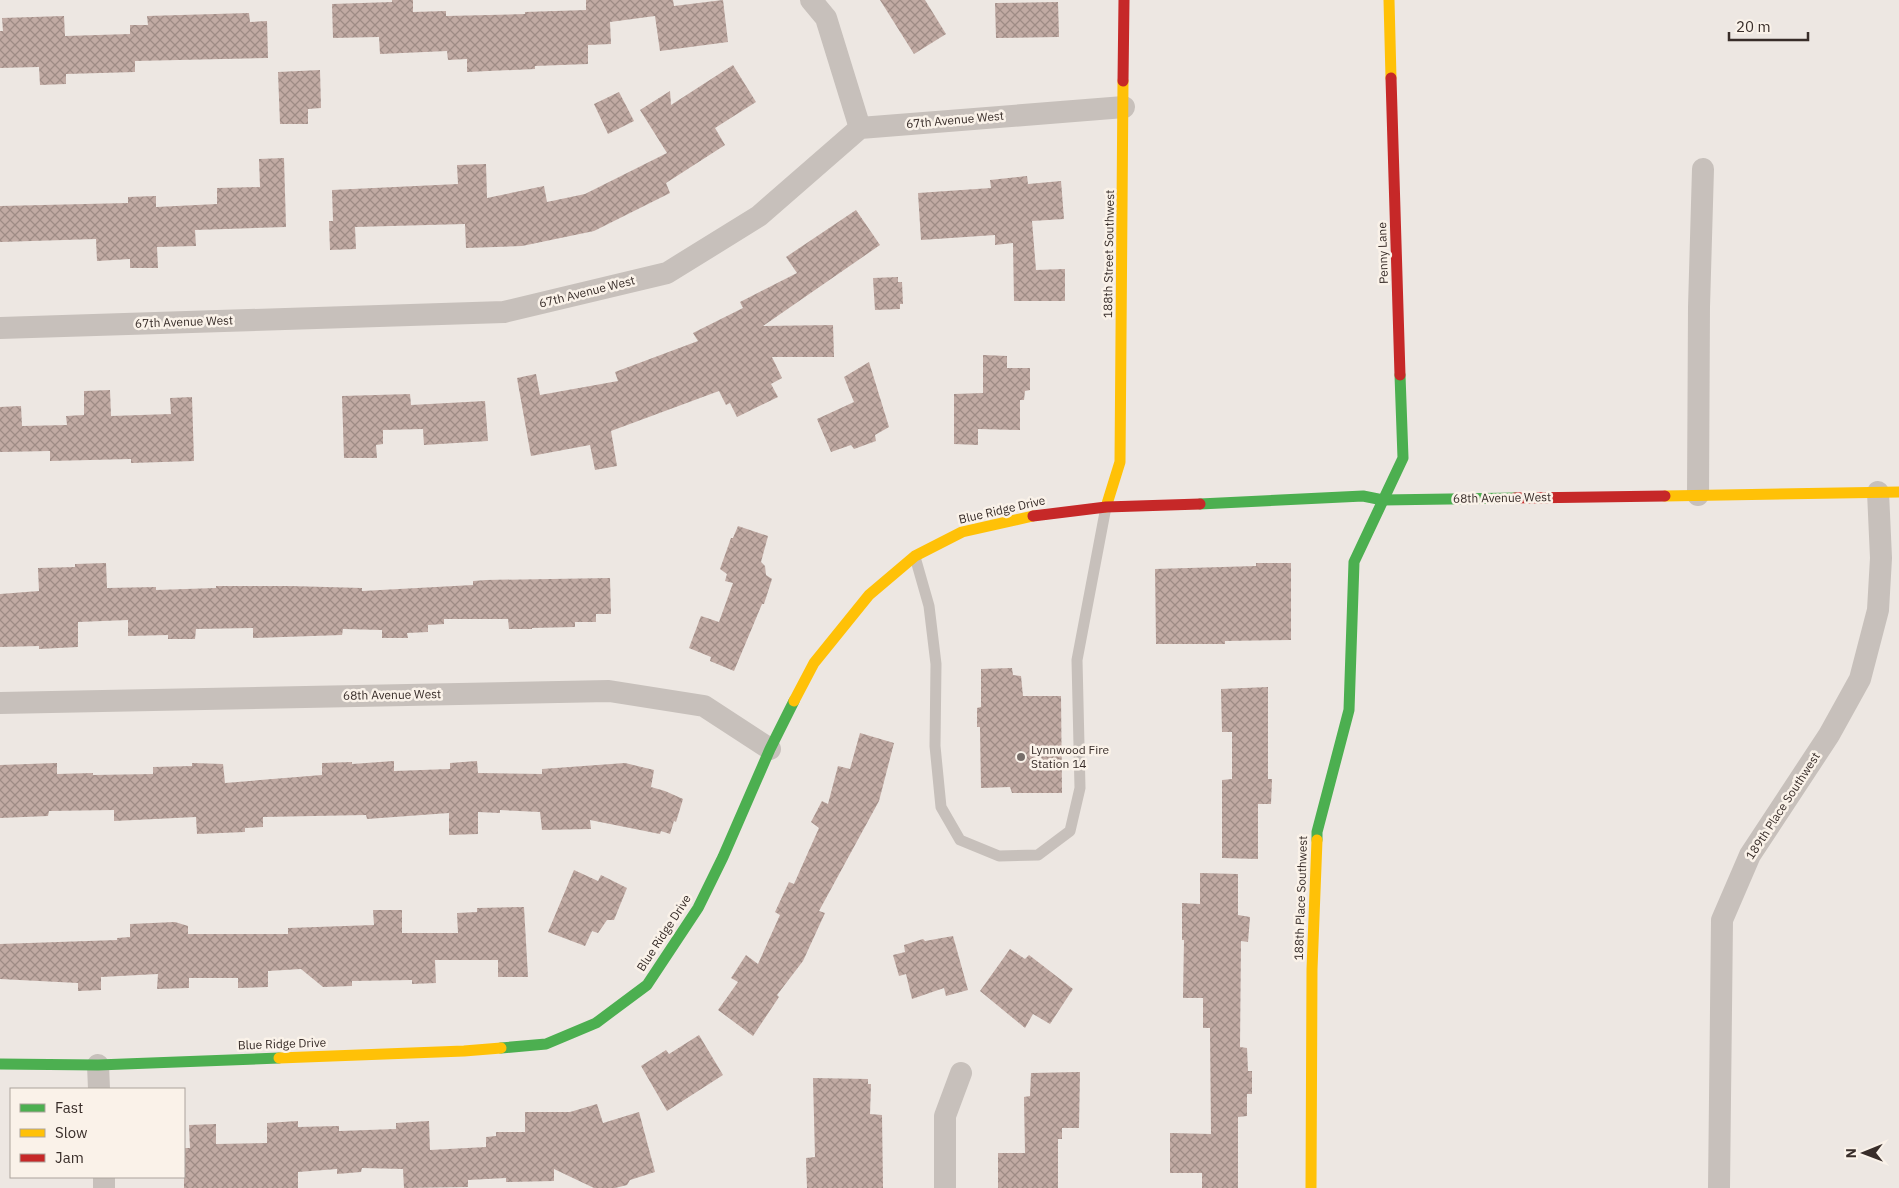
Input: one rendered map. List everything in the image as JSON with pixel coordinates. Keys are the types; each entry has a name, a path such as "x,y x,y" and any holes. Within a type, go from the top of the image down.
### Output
{"street":[{"path":"811,0 826,18 860,128"},
{"name":"188th Street Southwest","path":"1106,507 1120,462 1124,0"},
{"name":"Penny Lane","path":"1383,500 1403,458 1389,0"},
{"name":"67th Avenue West","path":"0,328 504,312 667,273 759,216 860,128 1124,107"},
{"path":"1698,495 1699,307 1703,169"},
{"name":"68th Avenue West","path":"1106,507 1151,508 1363,496 1383,500 1888,492"},
{"name":"189th Place Southwest","path":"1719,1188 1722,920 1750,854 1829,735 1860,679 1878,610 1888,492"},
{"name":"188th Place Southwest","path":"1311,1188 1312,969 1317,832 1349,710 1354,562 1383,500"},
{"name":"Blue Ridge Drive","path":"0,1064 98,1065 464,1051 546,1044 596,1023 647,985 698,908 723,857 770,750 814,663 868,595 915,556 962,532 1019,518 1106,507"},
{"name":"68th Avenue West","path":"0,703 609,691 704,706 770,750"},
{"path":"98,1065 99,1088"},
{"path":"946,1188 945,1116 960,1073"}],"lane":[{"path":"915,556 929,606 936,664 935,746 941,807 960,840 998,856 1038,855 1070,831 1080,788 1078,660 1106,507"}],"building":[{"path":"392,0 413,0 413,12 446,11 446,16 586,10 586,0 673,0 674,6 723,0 728,42 660,51 655,16 610,22 611,44 588,45 588,64 535,66 535,69 467,72 467,59 448,60 447,51 380,54 379,37 333,38 332,4 392,2"},
{"path":"880,0 925,0 946,34 914,54"},
{"path":"1058,2 1059,37 996,38 995,3"},
{"path":"249,13 250,22 267,21 268,58 135,61 135,72 66,74 66,84 40,85 39,67 0,68 0,31 3,31 2,18 64,16 65,36 130,34 130,25 148,25 147,16"},
{"path":"733,65 756,102 715,128 725,145 666,183 670,193 594,231 522,246 466,248 465,224 355,227 356,249 330,250 329,221 333,221 332,190 458,184 457,165 486,164 487,198 544,186 547,202 585,194 667,153 640,110 670,91 671,105"},
{"path":"320,70 321,108 308,109 308,124 280,124 278,72"},
{"path":"619,92 634,121 608,134 594,104"},
{"path":"284,158 286,227 195,230 196,246 157,247 158,268 130,268 130,259 97,261 96,239 0,242 0,206 128,203 128,197 156,196 156,207 217,204 217,188 260,187 259,159"},
{"path":"1027,176 1028,184 1061,181 1064,219 1032,221 1036,270 1065,269 1065,301 1014,301 1013,243 995,245 995,235 921,240 918,193 991,188 990,180"},
{"path":"856,210 880,245 763,326 833,325 834,357 772,357 782,378 771,384 778,397 737,417 730,403 726,405 719,391 611,431 617,466 595,470 590,445 531,456 517,378 536,374 540,395 618,381 615,372 698,341 693,333 743,308 740,302 797,273 786,257"},
{"path":"898,277 898,282 902,282 903,304 900,304 900,309 875,310 873,278"},
{"path":"983,355 1007,356 1007,368 1030,368 1030,390 1025,391 1024,400 1020,400 1020,430 978,429 978,445 954,444 954,394 983,393"},
{"path":"869,362 889,427 875,435 876,441 854,449 851,445 831,452 817,419 854,402 844,377"},
{"path":"110,390 111,416 171,414 170,398 192,397 194,461 131,463 131,459 50,461 50,451 0,452 0,407 21,406 22,426 67,425 66,416 84,415 84,391"},
{"path":"410,394 411,405 485,401 488,441 424,445 423,429 383,430 383,444 376,445 377,458 344,458 342,396"},
{"path":"738,526 768,536 761,562 765,566 766,575 772,579 764,604 762,604 734,671 710,661 711,657 689,648 701,616 719,622 733,583 725,581 727,574 720,569 731,538 733,538"},
{"path":"106,563 107,588 156,587 156,590 216,588 216,586 290,586 362,588 362,591 473,585 473,581 486,580 610,578 611,614 596,614 596,622 575,622 575,627 532,629 509,629 508,619 444,619 444,624 428,625 428,632 407,633 408,638 382,638 382,630 343,629 342,635 253,638 253,628 196,629 195,639 168,639 168,635 128,636 128,620 78,622 78,647 39,649 39,646 0,647 0,594 39,591 38,568 75,567 75,564"},
{"path":"1256,563 1291,563 1291,640 1225,641 1225,644 1156,644 1155,569 1256,566"},
{"name":"Lynnwood Fire Station 14","path":"1012,668 1013,675 1021,676 1023,696 1061,696 1062,793 1012,793 1010,787 981,788 980,727 977,727 977,708 981,707 981,669"},
{"path":"1268,687 1268,779 1272,779 1271,804 1258,804 1258,859 1222,858 1222,780 1232,779 1232,732 1222,732 1221,689"},
{"path":"860,733 894,743 879,801 819,911 825,913 803,961 777,995 779,997 753,1036 718,1010 738,982 731,978 746,955 758,964 780,915 775,912 789,882 794,884 819,828 811,822 822,801 828,804 838,766 850,769"},
{"path":"394,761 394,771 450,769 450,763 477,761 478,773 542,774 542,769 625,763 654,770 651,787 683,799 670,834 661,831 660,834 590,820 591,829 542,830 540,812 500,810 500,813 478,812 478,834 449,835 449,813 367,819 366,815 263,817 263,827 245,828 245,832 197,834 196,817 114,821 114,810 49,811 48,816 0,818 0,765 57,763 57,774 93,773 93,775 153,774 153,767 192,766 192,763 223,764 225,783 322,775 322,763 352,762 352,764"},
{"path":"574,870 598,881 601,875 627,888 614,920 607,920 598,933 592,931 585,946 548,932"},
{"path":"1200,873 1238,874 1238,915 1250,917 1248,942 1241,941 1240,1047 1247,1048 1248,1071 1252,1071 1252,1094 1247,1094 1247,1116 1238,1117 1238,1188 1202,1188 1202,1173 1170,1173 1170,1133 1211,1134 1210,1028 1203,1028 1203,998 1183,998 1184,940 1182,940 1182,903 1200,904"},
{"path":"524,907 528,977 498,977 498,960 435,960 436,983 412,984 412,980 352,981 352,986 323,987 301,969 268,971 268,987 238,988 238,978 189,978 189,988 157,989 158,974 101,977 101,990 78,991 78,983 0,979 0,944 117,940 117,938 130,937 130,924 175,922 188,926 188,934 288,934 288,928 374,925 373,910 402,910 402,933 458,933 457,913 477,912 477,908"},
{"path":"953,936 968,990 946,996 944,988 912,999 906,974 899,976 893,955 905,952 904,945 923,939 925,941"},
{"path":"1010,949 1025,959 1029,955 1073,989 1050,1024 1033,1014 1025,1028 980,991"},
{"path":"699,1035 723,1075 667,1111 641,1066 666,1050 669,1054"},
{"path":"1080,1072 1079,1128 1062,1128 1062,1139 1058,1139 1058,1188 998,1188 998,1153 1025,1153 1024,1097 1030,1096 1031,1073"},
{"path":"813,1078 868,1079 868,1084 871,1084 870,1114 882,1115 883,1188 807,1188 806,1158 815,1157"},
{"path":"597,1104 603,1123 639,1112 655,1172 630,1180 627,1185 615,1188 594,1188 554,1169 554,1181 506,1182 506,1178 468,1180 468,1187 404,1188 403,1169 362,1168 361,1172 337,1174 337,1169 298,1172 298,1188 184,1188 185,1148 190,1148 189,1125 216,1124 216,1144 267,1143 267,1123 298,1121 298,1127 339,1126 339,1131 396,1129 396,1123 429,1121 430,1150 486,1147 486,1137 496,1136 496,1132 525,1132 525,1112 570,1112"}],"traffic: fast":[{"path":"1317,840 1317,832 1349,710 1354,562 1403,458 1400,375"},
{"path":"1200,504 1363,496 1383,500 1515,498"},
{"path":"501,1048 546,1044 596,1023 647,985 698,908 723,857 770,749 794,701"},
{"path":"0,1064 98,1065 279,1058"}],"traffic: slow":[{"path":"1389,0 1391,78"},
{"path":"1106,507 1120,462 1123,81"},
{"path":"1665,496 1899,492"},
{"path":"794,701 814,663 869,595 915,556 962,532 1033,516"},
{"path":"1311,1188 1312,969 1317,840"},
{"path":"279,1058 501,1048"}],"traffic: jam":[{"path":"1123,81 1124,0"},
{"path":"1391,78 1400,375"},
{"path":"1515,498 1665,496"},
{"path":"1033,516 1106,507 1200,504"}],"place":[{"name":"Lynnwood Fire Station 14","path":"1021,757"}]}
